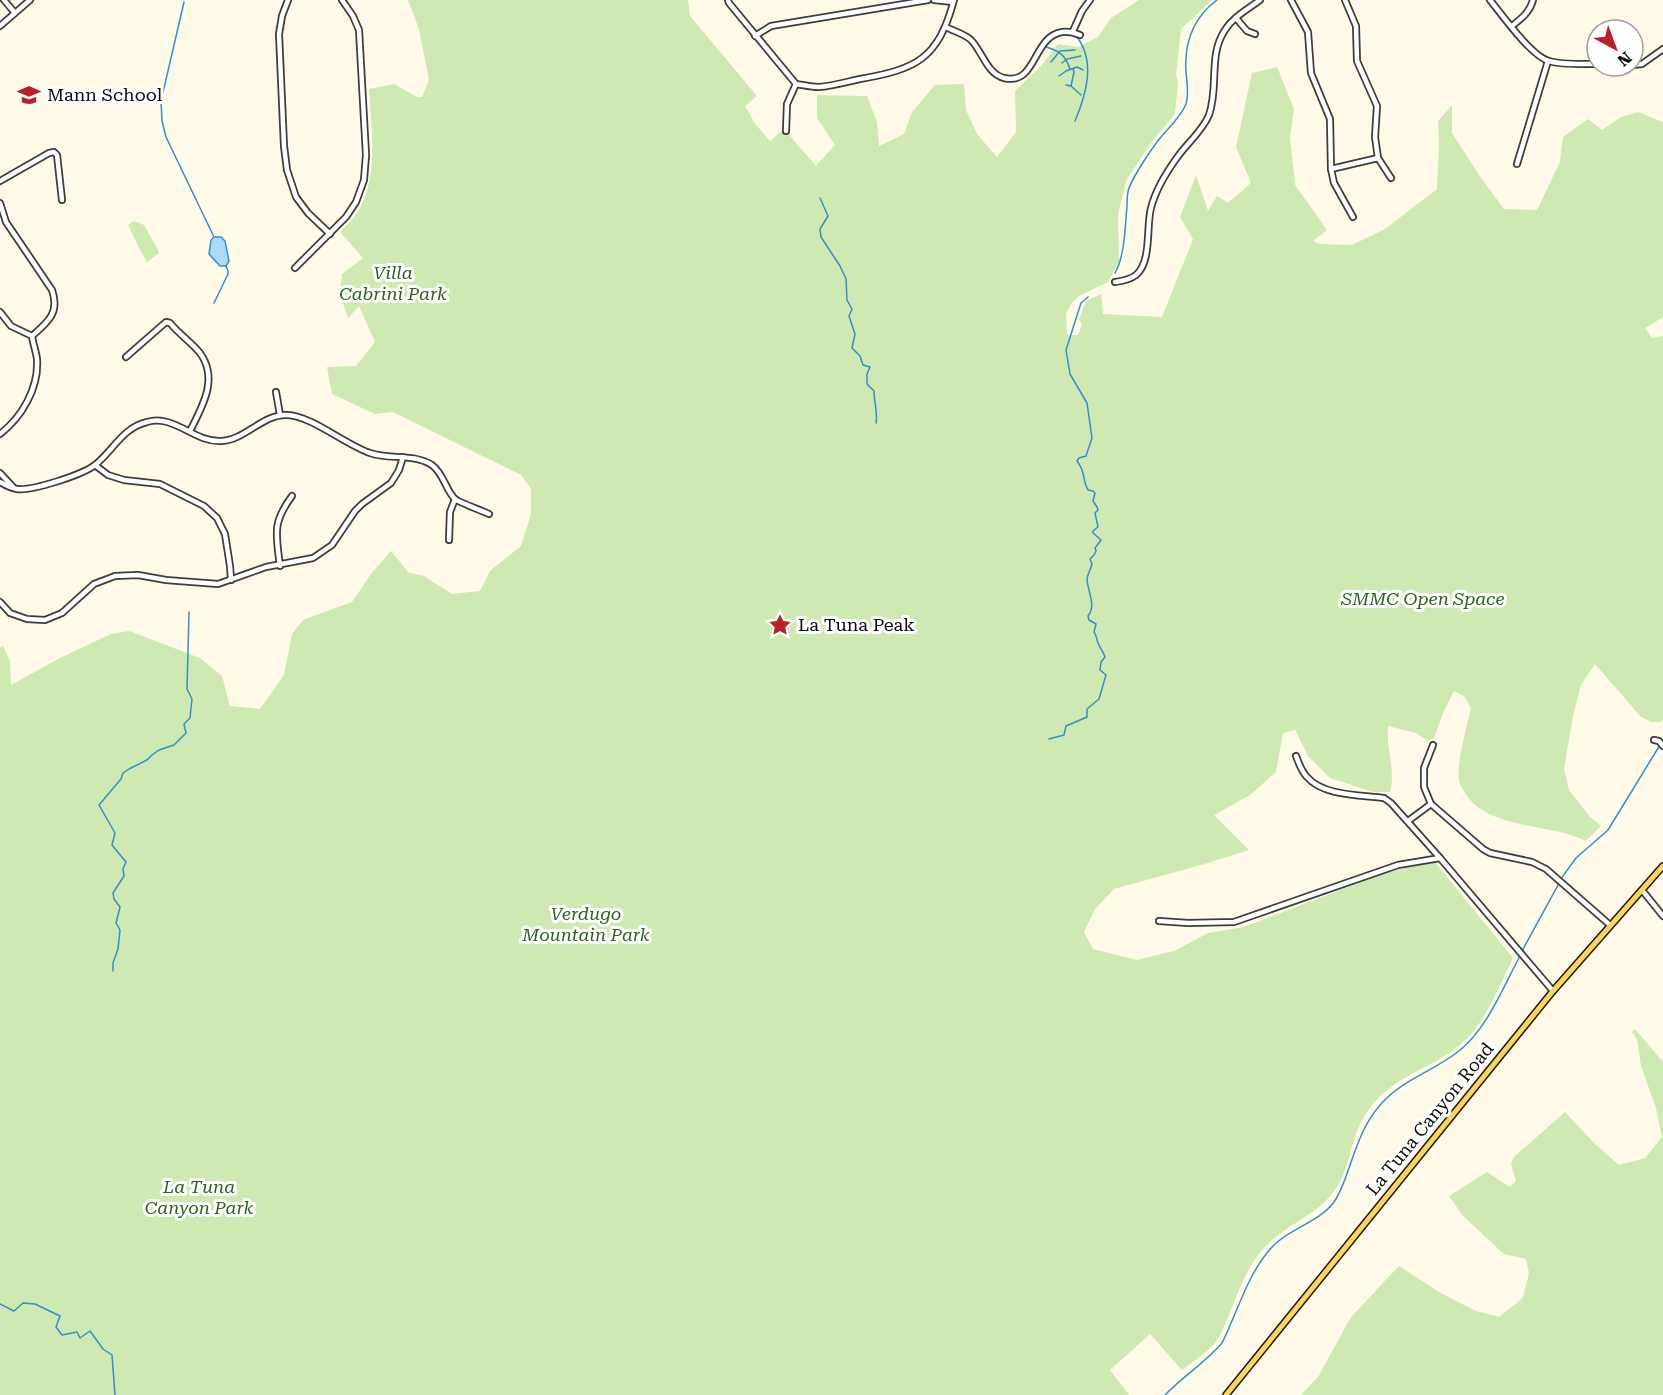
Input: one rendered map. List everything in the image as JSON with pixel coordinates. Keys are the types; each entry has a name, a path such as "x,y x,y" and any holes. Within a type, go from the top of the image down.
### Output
{"main road":[{"name":"La Tuna Canyon Road","path":"1226,1395 1553,991 1663,866"}],"street":[{"path":"4,0 15,13"},
{"path":"0,26 30,0"},
{"path":"288,0 282,16 279,43 287,170 296,197 308,213 330,234"},
{"path":"295,268 346,217 356,202 364,180 366,155 359,30 342,0"},
{"path":"728,0 796,84 817,87 882,75 914,64 930,51 946,27 953,1 934,0"},
{"path":"755,36 771,26 928,0"},
{"path":"1073,31 1090,0"},
{"path":"1115,282 1127,280 1140,271 1145,260 1151,209 1157,192 1176,159 1208,117 1214,98 1216,52 1219,40 1236,18 1260,0"},
{"path":"1291,0 1308,33 1311,73 1330,119 1331,170 1334,183 1353,217"},
{"path":"1345,0 1356,27 1357,61 1377,106 1375,137 1378,158 1391,178"},
{"path":"1490,0 1533,51 1548,61 1585,63"},
{"path":"1512,26 1526,15 1533,0"},
{"path":"1236,18 1247,31 1255,34"},
{"path":"946,27 970,39 994,72 999,77 1009,79 1026,72 1048,38 1059,33 1073,31 1080,35"},
{"path":"1645,62 1663,49"},
{"path":"1517,164 1548,61"},
{"path":"786,131 787,104 796,84"},
{"path":"0,181 54,152 57,155 62,200"},
{"path":"1331,170 1378,158"},
{"path":"0,203 6,222 52,290 54,297 55,303 49,319 32,336"},
{"path":"0,312 10,326 32,336"},
{"path":"126,357 164,323 170,323 194,347 205,361 208,370 208,391 190,431"},
{"path":"0,434 22,410 32,392 37,361 32,336"},
{"path":"276,392 280,415"},
{"path":"0,482 15,489 25,489 81,473 95,465 119,438 132,428 148,421 166,421 216,441 232,440 280,415 307,420 337,438 371,454 418,459 434,467 440,473 455,499 489,514"},
{"path":"0,602 10,613 27,620 45,620 62,613 94,584 115,576 138,575 166,580 218,584 266,567 313,558 332,545 362,504 391,483 399,470 403,457"},
{"path":"95,465 108,475 124,480 160,484 204,506 217,518 225,534 231,566 231,580"},
{"path":"0,473 15,489"},
{"path":"280,566 276,532 278,520 292,496"},
{"path":"449,540 450,512 455,499"},
{"path":"1433,745 1424,768 1424,787 1431,804 1490,853 1540,865 1610,925"},
{"path":"1296,756 1308,779 1328,790 1384,798 1391,803 1553,991"},
{"path":"1408,822 1431,804"},
{"path":"1159,921 1234,922 1398,865 1440,858"},
{"path":"1642,890 1663,916"}],"green space":[{"path":"408,0 688,0 690,16 757,96 745,106 756,125 770,141 784,129 816,166 835,145 817,118 817,95 867,96 877,122 879,146 904,134 912,112 935,85 964,84 966,110 977,134 997,157 1016,132 1015,91 1041,66 1058,44 1078,47 1098,37 1111,18 1139,0 1212,0 1181,29 1175,114 1154,139 1127,179 1118,214 1119,262 1108,282 1079,296 1071,304 1066,314 1067,335 1078,335 1082,325 1079,319 1086,301 1101,294 1103,314 1162,317 1193,239 1180,217 1196,175 1208,211 1217,196 1228,203 1251,183 1236,147 1252,73 1277,67 1294,109 1290,137 1295,185 1327,230 1313,241 1319,244 1352,245 1385,229 1437,189 1438,121 1452,105 1452,133 1504,209 1537,210 1560,162 1563,137 1588,119 1602,130 1621,117 1638,112 1663,122 1663,317 1645,328 1652,338 1663,336 1663,719 1661,722 1652,722 1641,717 1595,664 1581,685 1564,769 1569,790 1590,817 1601,826 1586,841 1571,835 1504,820 1475,805 1460,785 1458,773 1471,708 1464,696 1454,691 1434,738 1428,741 1416,733 1388,726 1392,776 1390,792 1373,792 1330,778 1308,756 1295,730 1283,733 1276,772 1250,795 1214,815 1249,850 1114,889 1095,909 1084,932 1093,949 1137,960 1174,951 1208,933 1244,927 1382,874 1434,861 1513,958 1491,1003 1470,1035 1450,1052 1400,1081 1377,1099 1362,1121 1337,1187 1321,1205 1282,1232 1264,1248 1247,1273 1216,1341 1182,1370 1150,1334 1110,1370 1129,1395 0,1395 0,648 3,646 10,661 11,685 111,634 129,631 200,658 222,676 230,706 260,709 284,675 292,634 303,620 352,602 371,574 391,551 409,573 424,576 452,594 480,591 490,571 521,546 531,514 531,489 521,475 393,412 375,414 332,394 327,367 356,366 375,342 359,306 348,318 340,295 342,274 363,258 340,232 361,206 371,175 369,89 394,84 417,97 422,97 429,80 419,29"},
{"path":"134,221 144,225 159,253 147,262 128,225"},
{"path":"1635,1029 1663,1062 1663,1395 1301,1395 1318,1377 1351,1317 1399,1266 1462,1304 1476,1311 1499,1317 1523,1298 1529,1273 1526,1259 1504,1254 1463,1216 1449,1196 1487,1172 1510,1187 1516,1181 1511,1164 1514,1157 1565,1112 1595,1144 1619,1165 1645,1158 1662,1137 1656,1108 1641,1066 1637,1039 1632,1032"}],"water":[{"path":"214,237 221,237 225,241 229,261 226,266 220,266 209,254 211,240"}],"waterway":[{"path":"1115,273 1123,250 1129,188 1153,148 1184,109 1188,88 1186,61 1189,41 1196,23 1217,0"},
{"path":"184,2 161,101 162,121 166,137 214,237"},
{"path":"1075,121 1083,100 1088,68 1083,47 1077,37"},
{"path":"1043,46 1060,53 1070,69"},
{"path":"1051,62 1060,51 1075,50"},
{"path":"1062,63 1067,59 1081,56"},
{"path":"1059,76 1077,67 1083,70"},
{"path":"1071,86 1073,69"},
{"path":"1066,85 1071,86 1081,95"},
{"path":"820,198 828,216 820,229 821,237 846,279 847,300 852,309 849,316 855,334 852,348 860,356 863,365 870,367 867,384 874,391 876,423"},
{"path":"214,303 228,274 226,266"},
{"path":"1049,739 1064,735 1066,726 1087,717 1087,709 1099,699 1106,675 1100,670 1101,662 1105,657 1094,632 1096,624 1089,620 1088,616 1092,607 1087,583 1092,564 1090,559 1101,540 1093,533 1098,527 1095,513 1098,510 1093,501 1095,493 1088,490 1082,469 1077,461 1086,456 1092,438 1087,403 1070,374 1066,350 1081,303 1088,297"},
{"path":"113,971 120,930 116,923 120,907 113,893 124,876 123,869 126,862 112,845 115,833 99,805 121,779 123,773 147,760 159,750 174,745 186,733 184,724 190,718 192,699 187,689 189,612"},
{"path":"1522,951 1563,876 1576,858 1608,830 1660,745"},
{"path":"1165,1395 1222,1343 1251,1278 1275,1244 1321,1215 1334,1202 1343,1186 1362,1134 1375,1111 1399,1088 1449,1058 1469,1042 1494,1007 1520,956"},
{"path":"0,1304 14,1311 23,1303 35,1304 60,1316 56,1327 62,1335 77,1332 80,1338 90,1331 103,1349 112,1355 115,1395"}],"place":[{"name":"Mann School","path":"29,95"},
{"name":"La Tuna Peak","path":"780,625"}],"park label":[{"name":"Villa Cabrini Park","path":"393,283"},
{"name":"SMMC Open Space","path":"1423,599"},
{"name":"Verdugo Mountain Park","path":"586,924"},
{"name":"La Tuna Canyon Park","path":"199,1197"}]}
